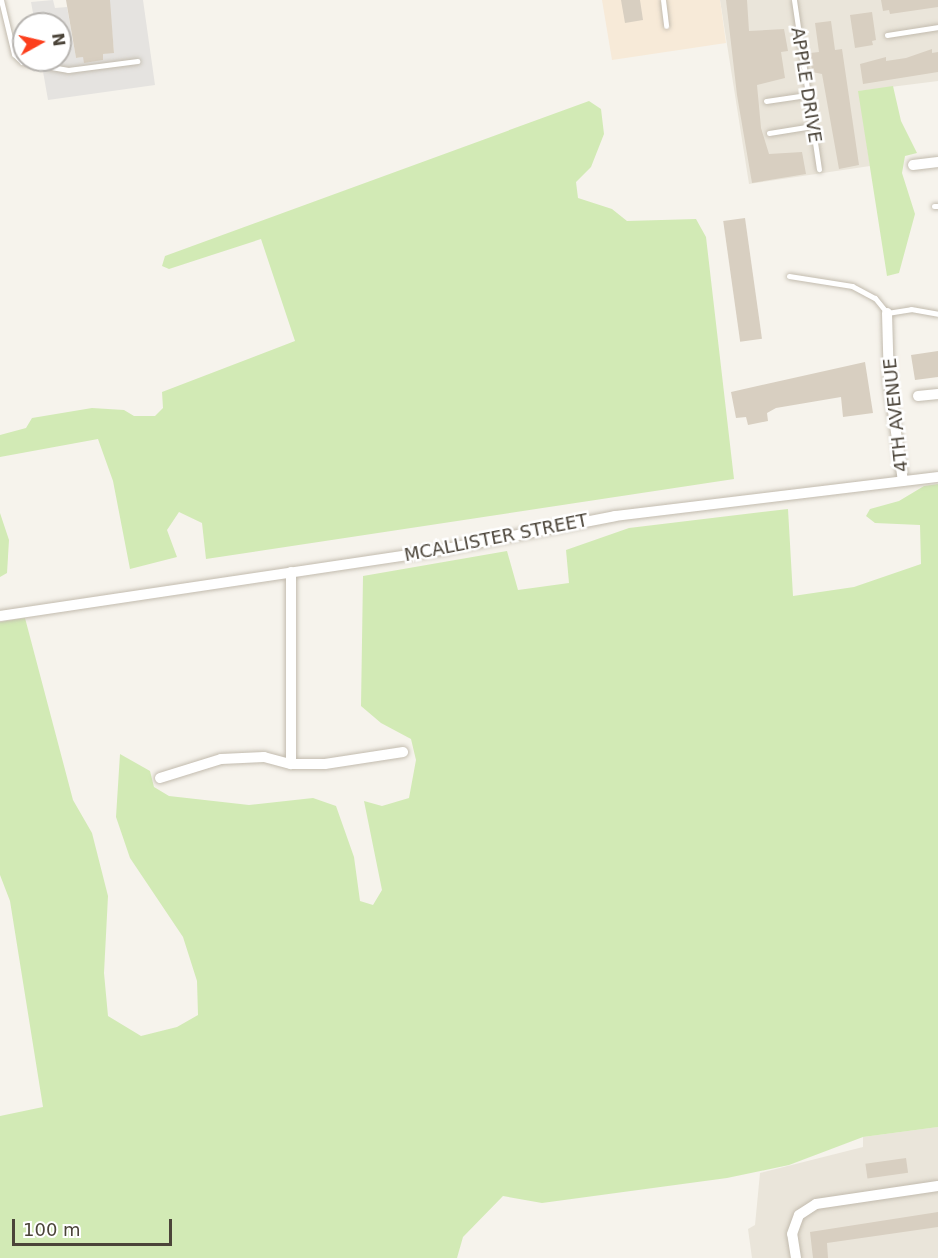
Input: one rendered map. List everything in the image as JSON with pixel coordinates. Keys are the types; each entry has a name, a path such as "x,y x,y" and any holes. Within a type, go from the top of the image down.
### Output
{"street":[{"path":"913,165 938,162"},
{"name":"4TH AVENUE","path":"887,313 889,383 903,482"},
{"path":"918,396 938,394"},
{"name":"MCALLISTER STREET","path":"0,616 446,549 615,516 938,477"},
{"path":"291,572 291,764"},
{"path":"160,778 221,759 264,757 291,764 325,764 403,752"},
{"path":"796,1258 792,1234 799,1215 816,1204 938,1186"}],"lane":[{"path":"1,0 14,54 22,62 68,70 137,61"},
{"path":"663,0 666,26"},
{"name":"APPLE DRIVE","path":"794,0 819,170"},
{"path":"887,35 938,27"},
{"path":"766,101 807,95"},
{"path":"769,133 812,126"},
{"path":"789,276 852,286 875,298 887,313 911,309 938,314"}],"shaded area":[{"path":"53,0 55,8 67,7 68,12 33,12 31,2"},
{"path":"109,0 143,0 155,85 48,100 43,72 72,72 72,35 76,58 114,52"},
{"path":"602,0 720,0 726,43 612,60"},
{"path":"720,0 938,0 938,81 859,91 870,166 749,184"},
{"path":"938,1127 938,1258 752,1258 748,1229 755,1225 760,1173 863,1147 863,1137"}],"green space":[{"path":"893,86 901,121 917,153 905,156 902,173 915,214 899,273 887,276 858,91"},
{"path":"589,101 601,109 604,134 591,167 576,182 578,198 612,209 627,221 696,219 706,237 734,479 206,559 202,523 179,512 167,530 177,557 130,569 113,481 98,439 0,457 0,435 26,428 32,418 92,408 124,410 134,416 155,416 163,408 162,392 295,341 261,239 169,269 162,266 165,256"},
{"path":"938,484 938,1127 863,1137 789,1165 727,1178 542,1203 503,1196 463,1237 457,1258 0,1258 0,1116 43,1107 10,901 0,875 0,622 25,618 73,800 92,833 108,896 104,973 108,1016 141,1036 177,1027 198,1015 197,981 183,937 130,858 116,817 120,754 150,771 154,787 169,796 249,805 313,798 336,806 354,857 360,901 373,905 382,890 364,801 382,806 409,798 416,760 411,739 381,723 361,706 363,576 507,551 518,590 569,583 566,550 629,528 788,509 793,596 854,587 921,564 920,525 875,523 866,516 870,509 899,501 924,486"},
{"path":"0,513 9,540 7,573 0,577"}],"building":[{"path":"66,0 110,0 114,53 103,54 103,60 84,63 83,57 76,58 72,35 72,12 68,12"},
{"path":"621,0 640,0 643,20 625,23"},
{"path":"726,0 747,0 749,31 784,29 788,51 781,52 785,78 757,85 761,128 769,154 802,152 806,174 752,183 737,95"},
{"path":"881,0 938,0 938,7 890,14 889,10 883,11"},
{"path":"872,12 876,40 872,41 873,45 855,48 850,15"},
{"path":"831,21 835,50 842,49 859,165 839,169 822,74 812,72 810,53 819,52 815,23"},
{"path":"932,49 932,53 938,52 938,72 863,84 860,64 886,57 886,61 906,58"},
{"path":"745,218 762,339 740,342 723,221"},
{"path":"938,351 938,377 915,380 911,355"},
{"path":"865,362 873,413 843,417 841,397 776,408 767,413 768,421 748,425 746,417 736,418 731,392"},
{"path":"906,1158 908,1173 867,1179 865,1164"},
{"path":"938,1212 938,1227 827,1243 828,1258 813,1258 810,1232"}]}
